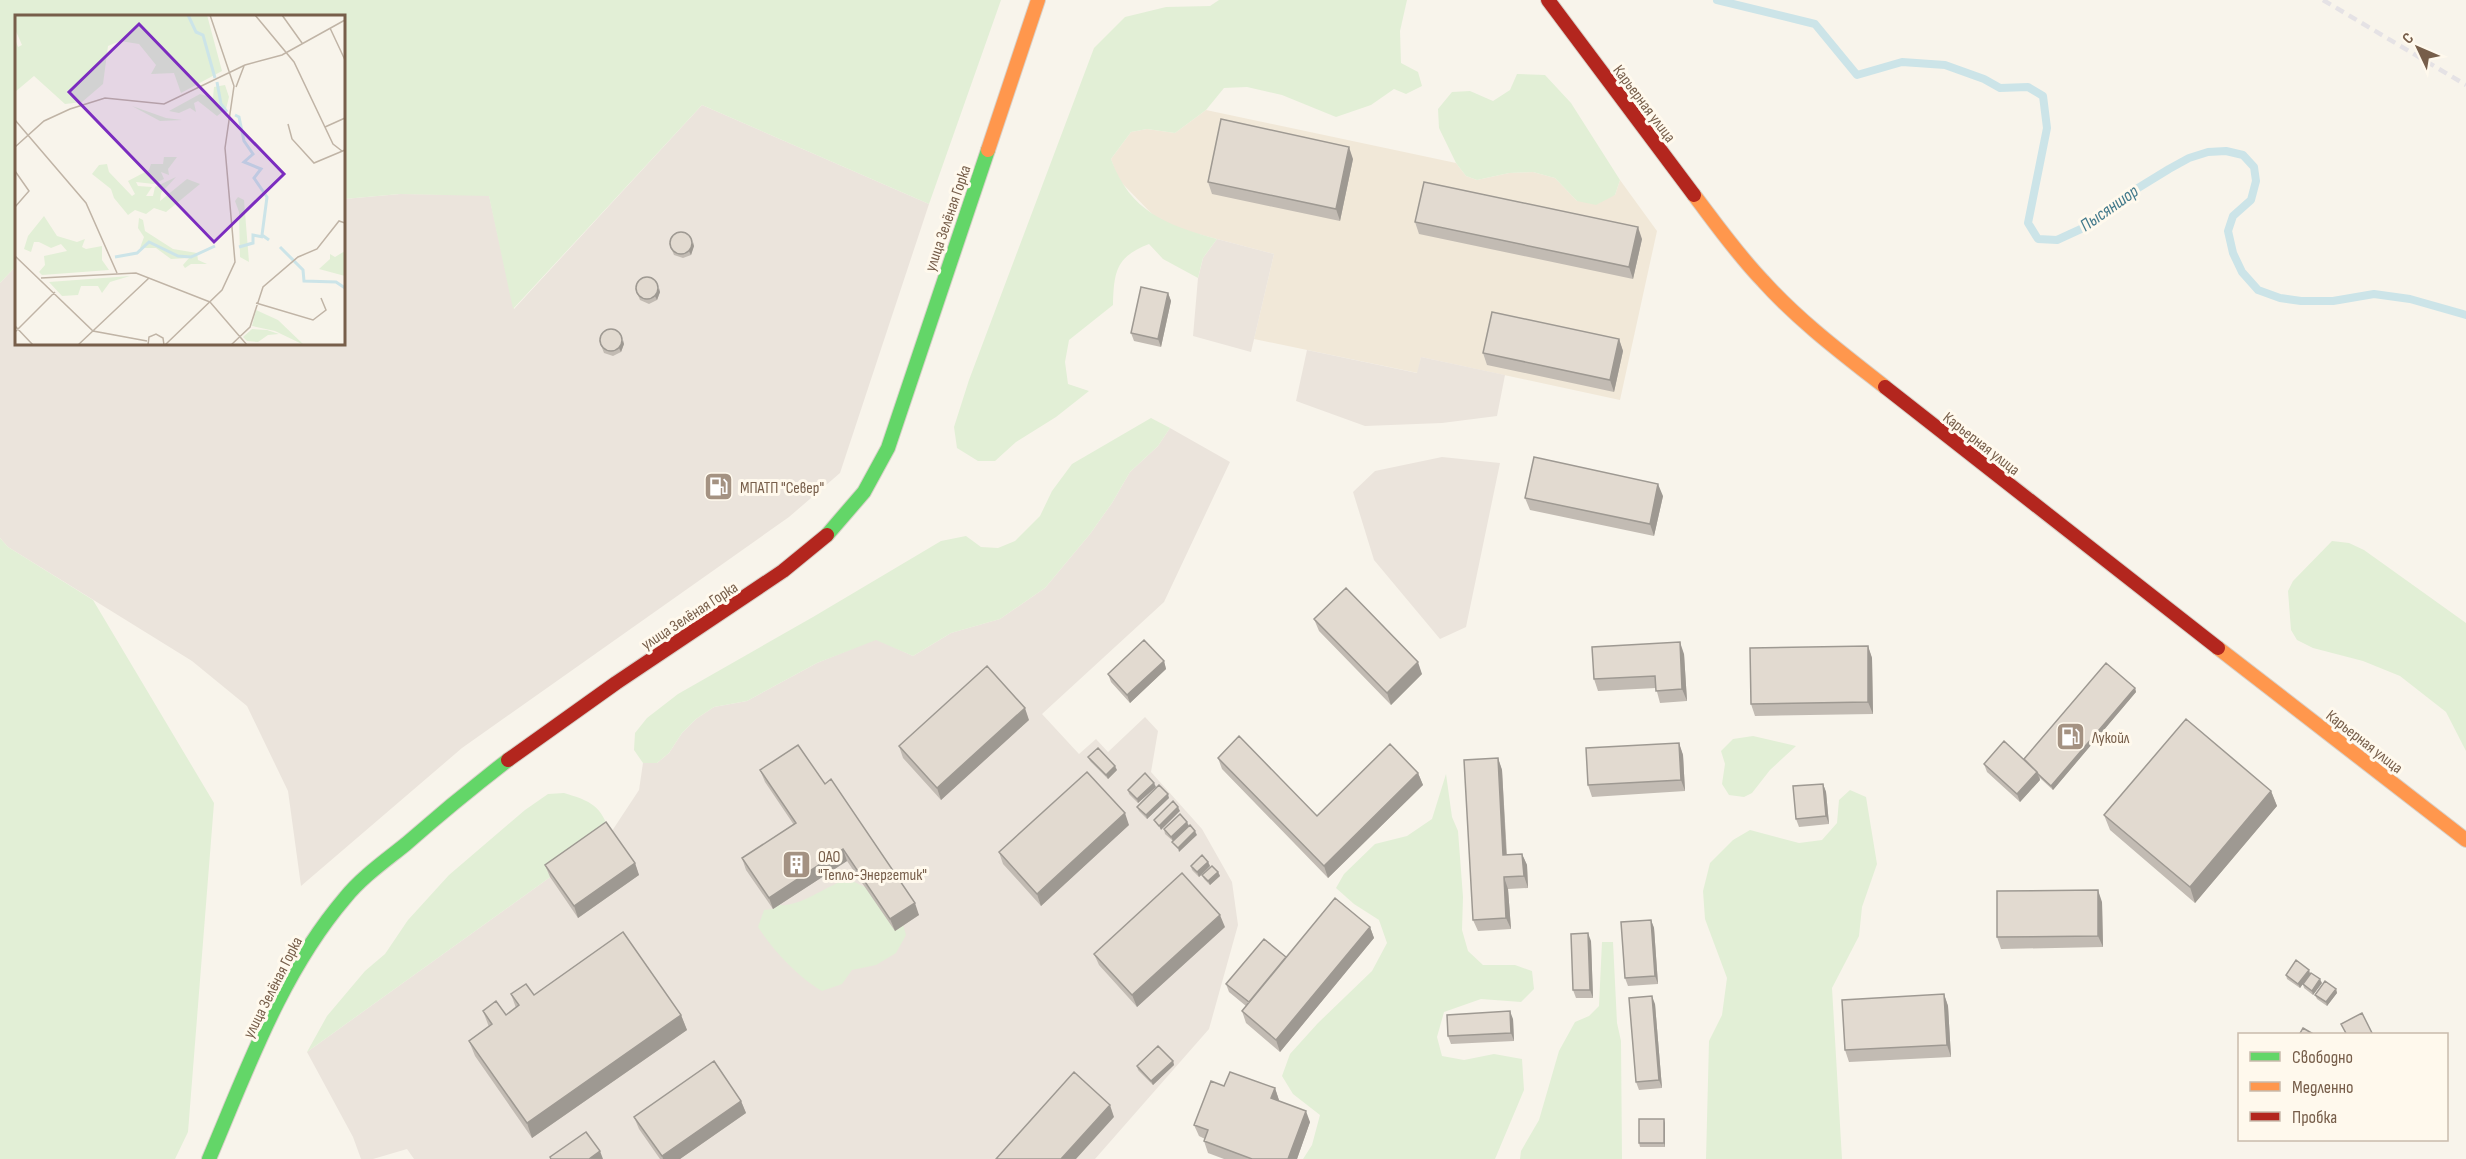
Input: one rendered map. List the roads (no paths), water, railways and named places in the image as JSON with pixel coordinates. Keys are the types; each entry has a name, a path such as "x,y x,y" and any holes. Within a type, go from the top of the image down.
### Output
{"street":[{"name":"улица Зелёная Горка","path":"209,1159 304,953 345,898 446,807 558,722 796,563 834,531 865,492 888,448 1038,0"},
{"name":"Карьерная улица","path":"1548,0 1714,223 1764,283 1788,306 1821,336 2033,505 2466,840"}],"waterway":[{"name":"Пысяншор","path":"1717,0 1815,24 1857,75 1902,62 1945,65 1984,79 2000,88 2028,87 2043,96 2047,128 2028,223 2038,239 2057,240 2094,223 2125,196 2189,158 2208,152 2226,151 2243,155 2254,167 2256,181 2251,200 2233,216 2228,231 2233,253 2242,272 2258,290 2280,298 2301,301 2333,301 2374,294 2410,299 2466,315"}],"railway":[{"path":"2323,0 2466,85"}],"place":[{"name":"МПАТП \"Север\"","path":"719,487"},
{"name":"Лукойл","path":"2071,737"},
{"name":"ОАО \"Тепло-Энергетик\"","path":"797,865"}]}
